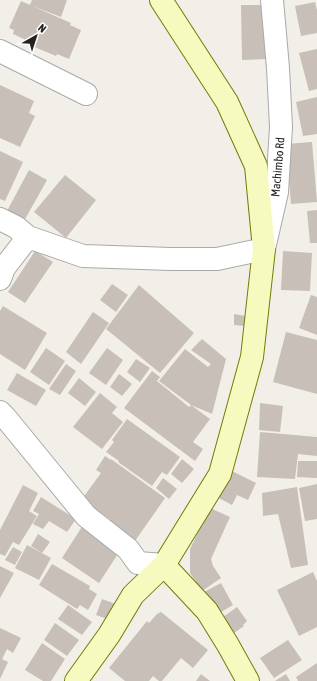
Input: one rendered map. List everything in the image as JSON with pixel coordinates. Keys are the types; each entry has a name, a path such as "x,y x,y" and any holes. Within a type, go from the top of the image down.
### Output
{"street":[{"path":"0,219 16,227 28,237 83,256 217,259 264,249 256,166 227,102 161,0"},
{"name":"Machimbo Rd","path":"76,681 109,635 133,595 164,565 220,474 252,357 264,249 277,192 281,127 272,0"},
{"path":"0,51 86,94"},
{"path":"0,279 4,268 28,237"},
{"path":"0,412 6,417 86,516 128,549 138,563 164,565 207,611 248,681"}],"building":[{"path":"32,0 67,0 61,17 30,5"},
{"path":"21,1 71,23 70,25 81,30 69,59 57,54 56,56 25,43 26,40 13,34 14,30 9,28"},
{"path":"315,2 317,10 317,33 301,36 295,6"},
{"path":"241,5 266,5 267,59 242,60"},
{"path":"317,49 317,89 309,91 299,53"},
{"path":"0,85 34,101 29,113 35,116 20,147 0,138"},
{"path":"317,97 317,134 303,136 296,102"},
{"path":"312,142 317,202 291,204 286,144"},
{"path":"0,151 23,162 5,201 0,199"},
{"path":"29,170 47,180 24,221 7,211"},
{"path":"65,175 96,200 66,238 34,212"},
{"path":"317,210 317,243 310,243 307,211"},
{"path":"35,251 53,262 25,303 8,292"},
{"path":"283,251 312,253 310,291 281,290"},
{"path":"112,284 128,295 116,312 100,300"},
{"path":"139,285 194,333 160,373 106,329"},
{"path":"311,295 317,297 317,335 299,328"},
{"path":"3,306 47,333 25,370 0,354 0,311"},
{"path":"93,312 109,323 81,364 66,352"},
{"path":"234,314 246,316 245,326 234,325"},
{"path":"286,332 317,340 317,394 273,382"},
{"path":"202,339 226,359 212,414 191,405 159,381 185,349 208,367 211,364 191,350"},
{"path":"46,348 65,361 49,385 30,372"},
{"path":"107,348 123,360 106,385 89,373"},
{"path":"136,359 150,368 140,382 127,372"},
{"path":"66,364 76,371 60,395 49,389"},
{"path":"152,371 160,377 157,381 189,407 191,405 210,419 193,442 203,449 195,461 124,408"},
{"path":"17,373 46,390 36,406 7,390"},
{"path":"119,374 132,384 122,396 110,387"},
{"path":"79,378 96,392 85,406 68,393"},
{"path":"100,393 117,407 112,413 123,422 102,449 73,427"},
{"path":"260,403 283,406 280,432 259,430"},
{"path":"127,419 180,457 167,475 162,472 152,486 106,452 114,442 112,440"},
{"path":"260,432 317,437 317,456 298,454 295,479 257,477"},
{"path":"105,456 165,498 135,541 110,522 111,520 82,499 101,473 96,470"},
{"path":"182,459 194,469 182,483 171,474"},
{"path":"298,461 317,461 317,478 297,477"},
{"path":"226,468 256,483 248,500 237,495 232,505 213,495"},
{"path":"163,478 177,489 169,499 156,488"},
{"path":"317,484 317,519 305,521 299,488"},
{"path":"23,485 38,493 29,511 37,516 19,545 13,542 5,556 0,554 0,530"},
{"path":"297,487 308,565 291,568 278,514 263,516 262,493"},
{"path":"41,497 76,519 67,532 49,521 43,529 33,524 39,514 33,511"},
{"path":"210,508 230,517 211,559 213,566 221,578 202,591 190,573 190,549"},
{"path":"85,522 123,546 99,583 62,558"},
{"path":"38,534 50,542 42,553 31,546"},
{"path":"27,545 51,558 39,580 15,568"},
{"path":"13,547 22,552 15,565 5,560"},
{"path":"52,564 90,586 89,589 97,594 88,610 80,605 77,609 39,585"},
{"path":"0,566 14,573 0,598"},
{"path":"313,572 317,581 317,627 299,636 277,590"},
{"path":"221,583 233,605 216,615 204,592"},
{"path":"102,599 121,606 116,622 96,615"},
{"path":"68,605 92,622 82,635 58,619"},
{"path":"237,607 247,621 243,625 244,626 234,633 223,617"},
{"path":"161,612 208,650 193,668 181,658 162,681 159,681 153,676 149,681 125,681 109,668 147,621 149,623 157,614"},
{"path":"55,623 79,640 67,656 44,640"},
{"path":"0,628 21,638 13,653 7,649 2,659 8,662 0,679"},
{"path":"288,640 302,660 274,678 260,658"},
{"path":"42,643 65,659 51,681 43,681 25,670"},
{"path":"317,663 317,681 298,681 296,677"},
{"path":"201,674 210,681 196,681"},
{"path":"286,674 290,681 275,681"}]}
